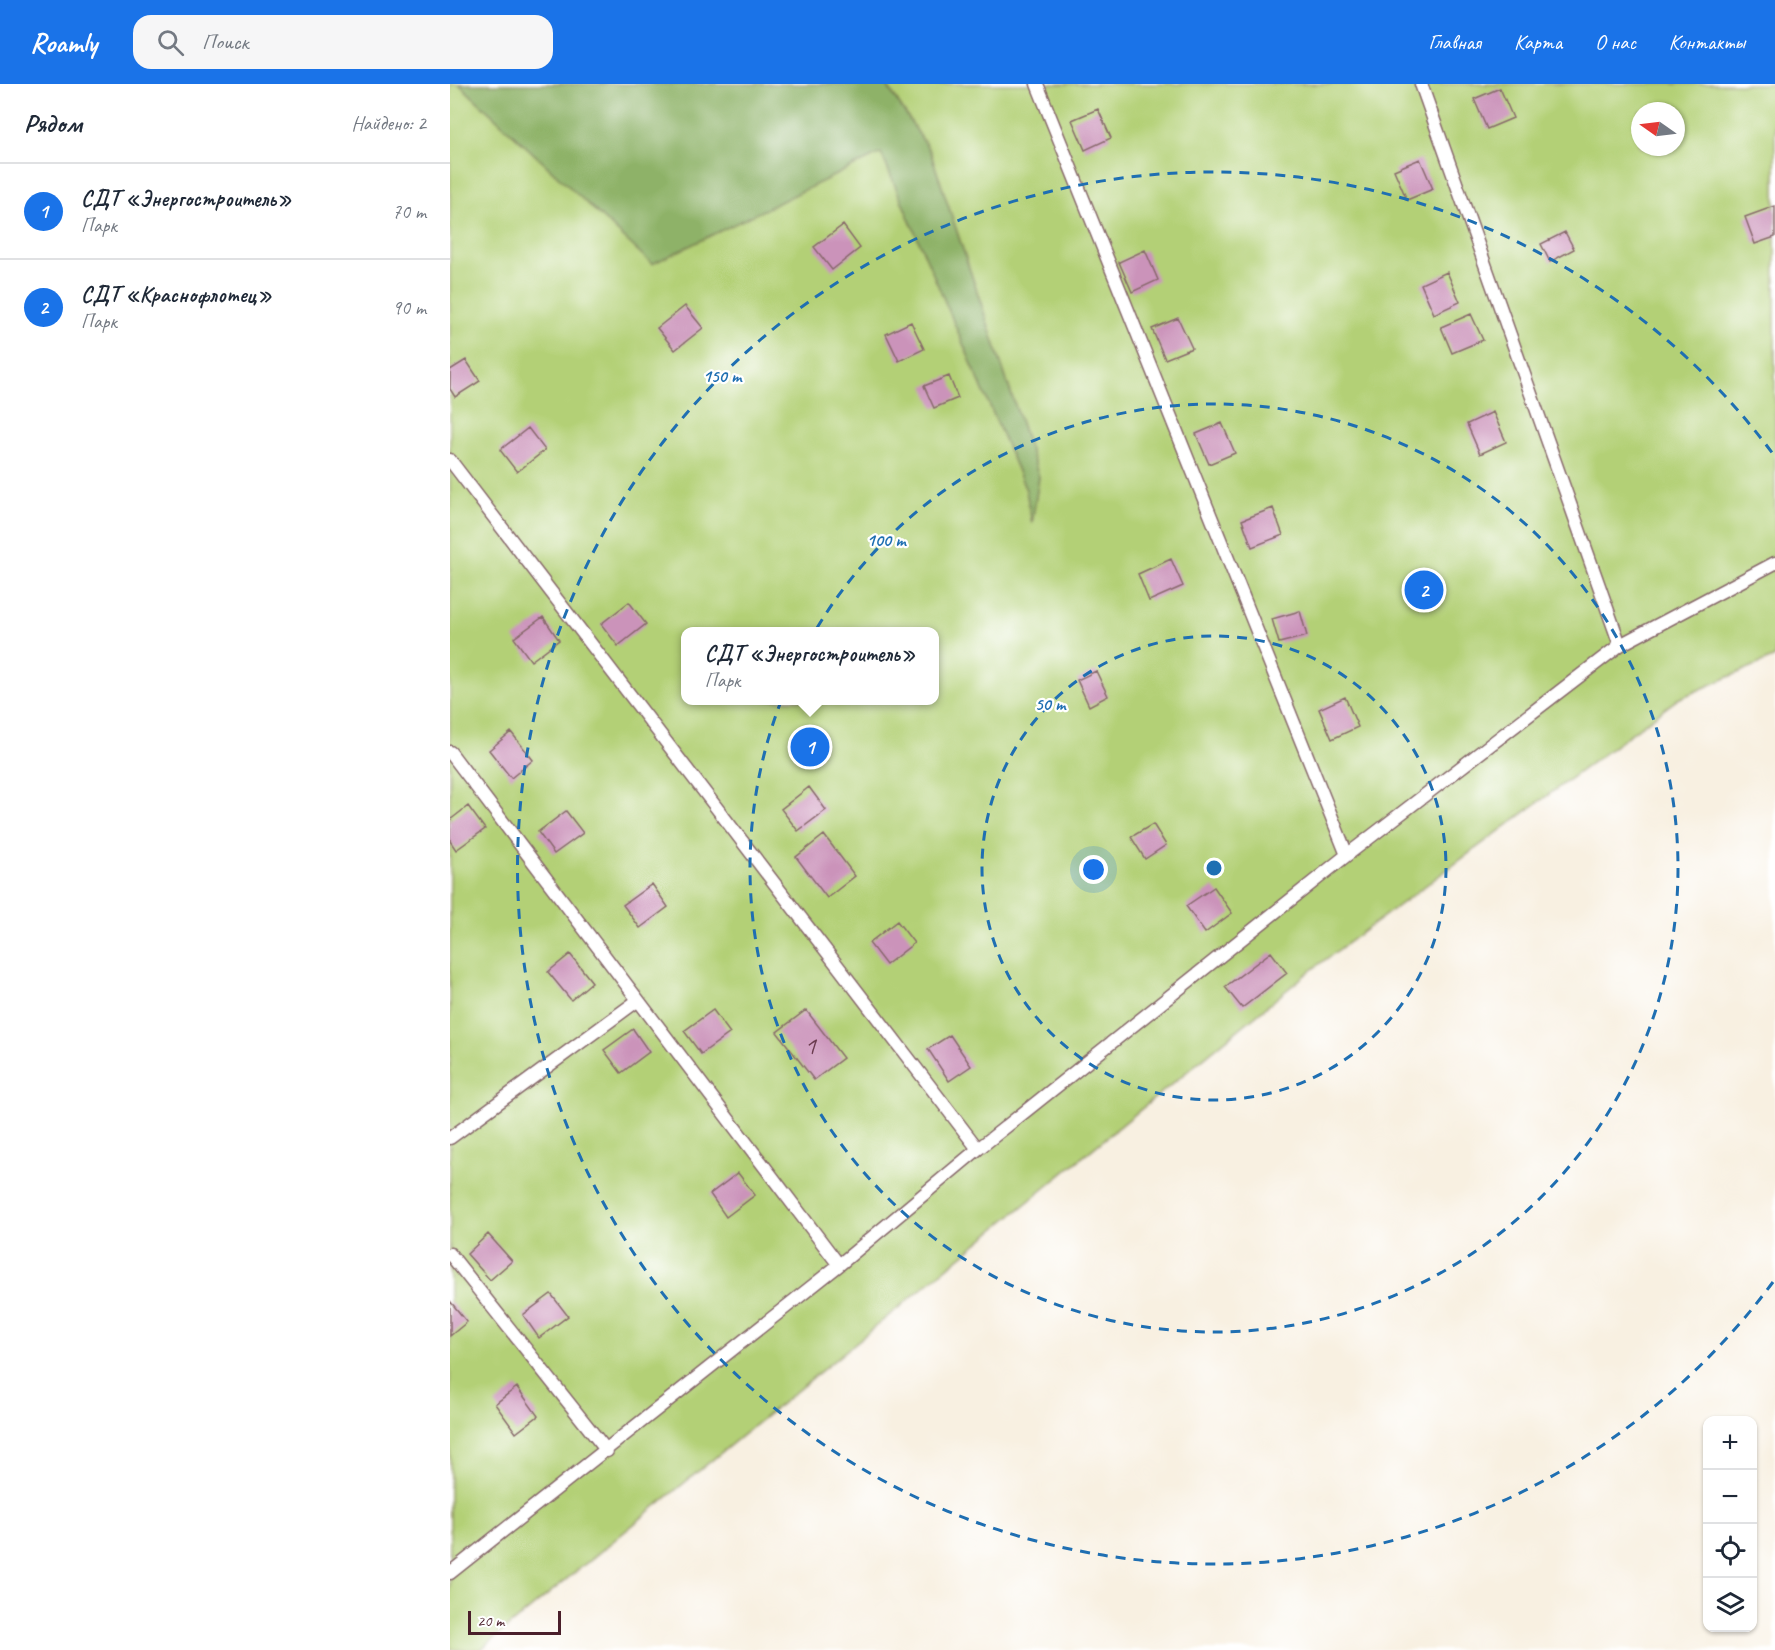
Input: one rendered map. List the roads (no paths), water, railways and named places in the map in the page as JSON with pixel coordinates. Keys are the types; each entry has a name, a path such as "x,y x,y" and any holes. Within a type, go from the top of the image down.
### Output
{"lane":[{"path":"1037,84 1347,855"},
{"path":"1421,84 1620,645"},
{"path":"450,459 978,1149"},
{"path":"450,1573 839,1266 978,1149 1347,855 1620,645 1775,563"},
{"path":"450,752 839,1266"},
{"path":"450,1138 637,1001"},
{"path":"450,1254 607,1451"}],"place":[{"name":"СДТ «Краснофлотец»","path":"1424,590"},
{"name":"СДТ «Энергостроитель»","path":"810,747"}]}
